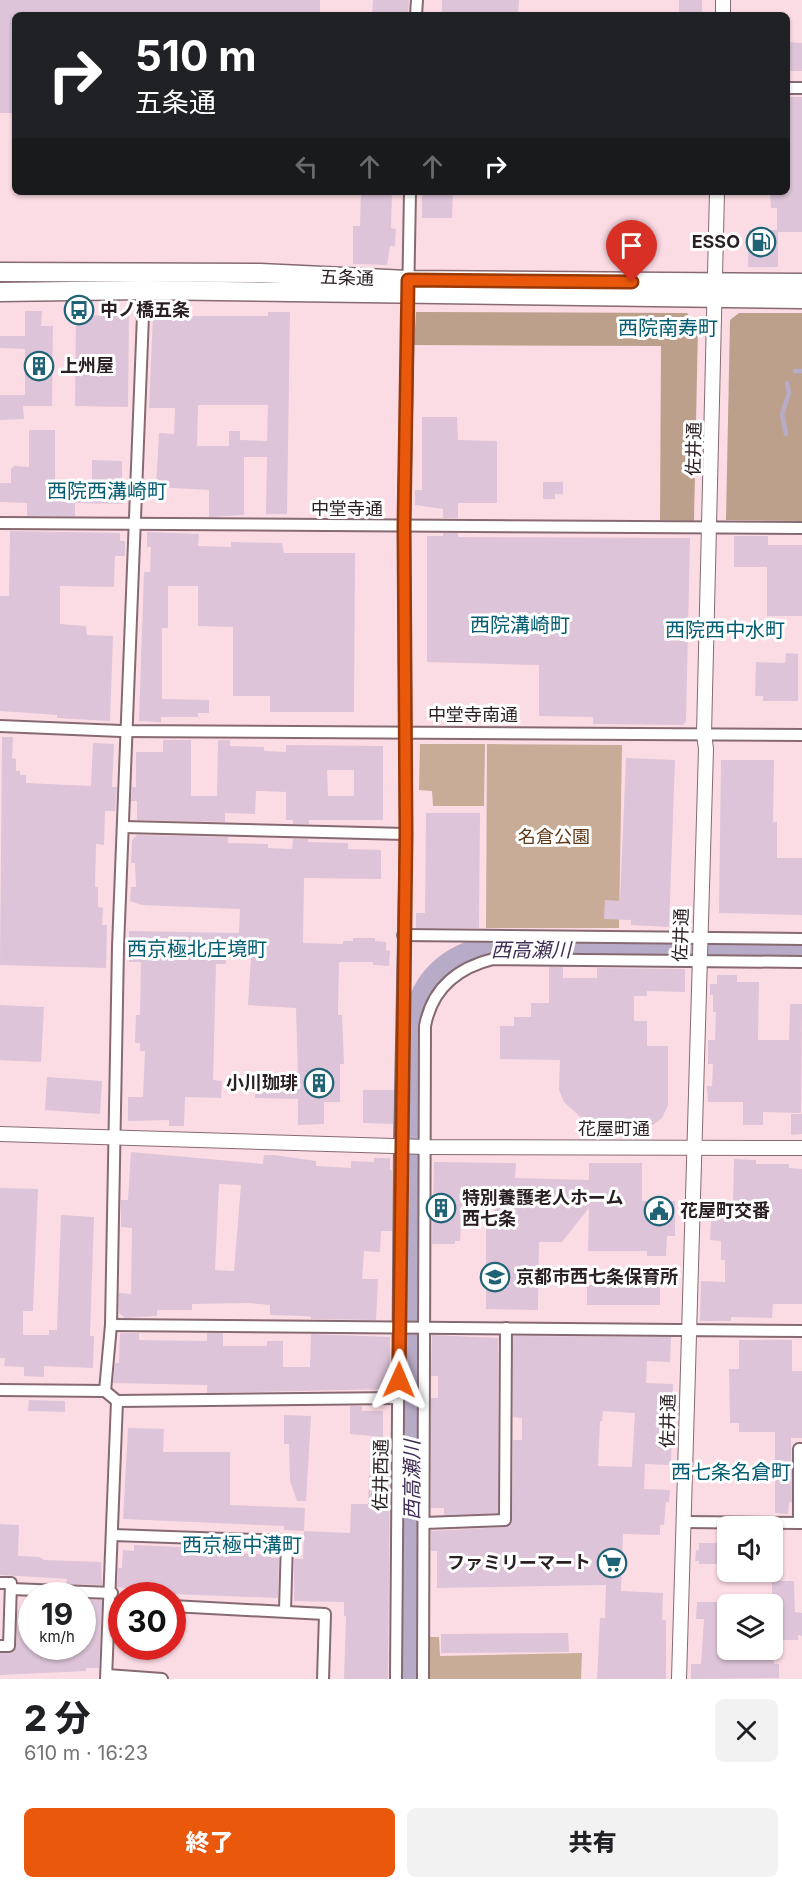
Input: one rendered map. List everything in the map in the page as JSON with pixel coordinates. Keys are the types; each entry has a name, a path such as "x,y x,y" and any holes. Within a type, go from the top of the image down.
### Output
{"highway":[{"name":"五条通","path":"0,272 260,273 408,287"},
{"name":"五条通","path":"0,292 408,287 715,290 802,284"},
{"name":"五条通","path":"715,290 802,299"}],"street":[{"name":"佐井西通","path":"396,1679 406,834 404,526 410,195"},
{"name":"佐井通","path":"679,1679 698,960 706,749 704,734 711,527 717,195"},
{"path":"105,1392 111,1325 114,1137 144,290"},
{"name":"中堂寺通","path":"0,523 802,528"},
{"name":"中堂寺南通","path":"0,726 128,730 802,735"},
{"path":"124,827 406,834"},
{"path":"404,935 699,941 802,939"},
{"path":"423,1679 425,1026 428,1013 440,989 464,969 493,959 802,962"},
{"name":"花屋町通","path":"0,1134 424,1147 802,1148"},
{"path":"111,1325 802,1331"},
{"path":"424,1523 505,1520 506,1328"},
{"path":"0,1390 105,1392 117,1401 398,1398"},
{"path":"114,1582 113,1534 117,1401"},
{"path":"684,1522 801,1523 799,1449 802,1449"},
{"path":"113,1534 287,1541 285,1611"},
{"path":"0,1583 11,1583 9,1646 0,1646"},
{"path":"10,1589 108,1599"},
{"path":"186,1607 325,1614 323,1679"},
{"path":"108,1660 106,1677 162,1679"}],"green space":[{"path":"420,744 485,744 484,806 433,806 432,791 419,790"},
{"name":"名倉公園","path":"487,744 622,745 619,928 486,928"},
{"path":"429,1637 439,1637 440,1656 582,1653 581,1679 425,1679 426,1640"}],"shaded area":[{"path":"416,312 687,313 698,326 694,521 660,520 661,346 414,345"},
{"path":"739,313 802,313 802,521 726,520 730,320"}],"building":[{"path":"0,0 320,0 320,12 12,12 12,113 0,113"},
{"path":"373,0 409,0 408,12 372,12"},
{"path":"442,0 519,0 518,12 442,12"},
{"path":"679,0 702,0 702,12 679,12"},
{"path":"790,42 802,43 802,71 790,71"},
{"path":"790,97 802,97 802,232 778,232 778,267 748,267 749,230 777,230 777,208 771,208 770,195 790,195"},
{"path":"361,195 392,195 391,228 396,229 395,246 390,246 387,265 353,264 353,226 360,226"},
{"path":"422,195 453,195 452,218 422,218"},
{"name":"上州屋","path":"25,311 42,311 41,326 53,326 52,406 23,406 24,419 0,420 0,395 25,395 25,349 0,348 0,336 25,336"},
{"path":"268,312 290,312 287,514 266,514 267,457 244,457 244,515 209,517 209,490 156,487 159,433 174,434 175,408 149,408 153,316 268,316","holes":["198,405 268,405 267,441 240,440 240,431 229,431 229,446 197,446"]},
{"path":"76,315 129,316 128,407 75,406"},
{"path":"422,417 457,417 458,440 497,441 497,503 458,503 458,518 443,518 443,509 415,505 415,490 422,490"},
{"path":"29,430 55,430 55,487 92,488 92,460 122,461 122,504 75,503 75,516 27,516 27,503 0,502 0,483 11,483 11,469 14,466 29,467"},
{"path":"543,482 563,482 563,494 555,494 555,499 543,499"},
{"path":"10,531 120,533 120,541 125,541 125,556 115,556 114,587 60,586 60,624 86,626 87,635 113,636 110,721 57,718 57,715 0,711 0,596 9,596"},
{"path":"147,532 199,534 198,546 231,547 231,542 282,543 284,553 355,553 354,712 270,712 270,696 233,696 233,627 198,626 198,586 168,586 168,628 162,628 162,699 209,700 209,713 198,713 198,717 161,717 161,722 139,721 144,572 150,572 151,547 147,547"},
{"path":"443,533 458,533 458,537 690,538 686,721 683,725 593,724 593,717 539,716 539,665 427,662 427,536 443,536"},
{"path":"734,536 768,536 768,545 802,545 802,616 767,616 767,567 734,567"},
{"path":"786,653 798,654 798,701 763,701 763,696 755,696 756,662 785,663"},
{"path":"2,737 13,737 12,758 16,759 16,771 20,771 20,775 26,775 26,783 91,786 93,743 114,744 112,787 117,787 115,811 105,811 104,845 96,844 95,887 98,887 98,907 103,908 102,925 107,925 106,968 0,965"},
{"path":"163,740 191,740 191,796 217,796 218,740 230,740 230,746 264,747 264,751 286,752 286,745 383,746 383,820 309,820 309,824 293,824 293,820 286,820 286,792 256,791 255,814 225,813 225,822 137,820 137,801 131,801 132,787 136,787 136,752 163,752","holes":["327,770 354,770 354,796 328,796"]},
{"path":"626,758 675,760 669,927 631,925 631,920 604,919 605,900 620,901"},
{"path":"721,760 774,760 773,822 777,822 777,858 802,858 802,915 719,913"},
{"path":"426,813 480,813 479,928 416,928 416,913 425,913"},
{"path":"137,835 228,837 228,843 268,844 268,848 292,849 293,839 308,839 308,842 348,843 348,849 381,850 381,879 304,878 303,943 343,944 343,941 353,941 353,938 375,938 375,941 386,942 386,950 390,951 389,966 373,965 373,962 339,962 338,1015 342,1015 344,1064 340,1064 340,1102 324,1102 324,1124 298,1125 298,1099 255,1098 256,1075 298,1076 296,1008 248,1005 252,944 227,944 226,964 216,964 213,1080 222,1081 221,1098 185,1097 184,1126 169,1126 169,1120 128,1121 128,1097 143,1097 145,1051 140,1051 140,1043 135,1043 136,1015 140,1015 141,962 129,962 129,931 239,933 240,909 142,905 130,901 131,887 136,887 135,863 131,863 132,840"},
{"path":"549,967 563,967 563,978 597,978 597,968 685,969 685,992 647,991 647,996 634,996 634,1021 647,1021 647,1046 668,1046 668,1105 662,1118 653,1125 589,1125 564,1102 559,1090 560,1060 500,1059 500,1026 514,1026 514,1017 531,1017 531,1003 549,1003"},
{"path":"717,975 737,975 737,982 759,982 758,1040 789,1040 790,1004 802,1004 801,1113 763,1112 763,1125 743,1125 743,1102 708,1102 707,1086 712,1086 713,1064 708,1064 708,1040 715,1040 716,1012 713,1012 713,995 710,995 710,984 717,984"},
{"path":"0,1005 44,1007 41,1062 0,1060"},
{"path":"47,1077 102,1081 100,1114 45,1110"},
{"path":"363,1090 394,1090 393,1124 363,1123"},
{"path":"791,1114 802,1114 802,1134 791,1135"},
{"path":"131,1152 263,1164 264,1155 274,1155 316,1161 316,1166 351,1168 351,1161 374,1162 374,1158 390,1158 392,1231 381,1231 380,1252 364,1251 362,1279 378,1279 376,1320 311,1319 305,1316 270,1315 270,1305 248,1303 192,1304 192,1310 157,1310 157,1316 125,1318 119,1313 119,1293 131,1294 132,1228 121,1227 121,1200 128,1200","holes":["219,1184 241,1185 234,1271 215,1270"]},
{"path":"734,1159 756,1160 756,1164 789,1164 789,1168 802,1169 802,1304 773,1304 772,1318 731,1317 731,1321 700,1321 701,1281 725,1282 725,1260 721,1260 721,1241 710,1240 712,1202 733,1203"},
{"path":"434,1162 516,1163 515,1178 589,1180 589,1163 642,1163 642,1201 675,1201 675,1236 667,1236 666,1256 647,1256 647,1251 588,1251 589,1208 562,1242 539,1242 538,1310 486,1309 486,1226 495,1226 495,1203 462,1203 460,1241 455,1241 455,1244 432,1244"},
{"path":"0,1188 38,1189 33,1311 23,1311 23,1335 49,1335 49,1330 57,1330 61,1215 94,1217 90,1336 94,1336 93,1368 44,1366 44,1377 24,1376 24,1367 4,1366 5,1358 0,1358"},
{"path":"587,1285 660,1285 660,1305 587,1305"},
{"path":"120,1333 139,1333 139,1340 207,1341 207,1333 223,1333 223,1346 267,1346 267,1341 283,1341 283,1367 310,1367 311,1334 390,1337 389,1389 207,1393 207,1385 113,1383 115,1363 119,1363"},
{"path":"432,1335 498,1338 498,1513 444,1515 444,1508 431,1508 431,1398 438,1398 438,1376 431,1376"},
{"path":"513,1336 671,1337 670,1362 647,1361 646,1383 673,1384 671,1465 645,1464 644,1489 670,1490 669,1502 666,1502 664,1525 660,1525 660,1535 623,1534 621,1591 663,1593 662,1620 666,1620 666,1679 597,1679 600,1618 605,1618 606,1585 437,1588 437,1551 431,1551 431,1531 505,1527 512,1523 513,1440 522,1440 522,1418 513,1417","holes":["603,1411 635,1413 632,1467 598,1466 600,1421 602,1421"]},
{"path":"739,1340 792,1340 792,1371 802,1371 802,1438 791,1438 792,1502 789,1502 788,1514 775,1513 775,1432 739,1432 739,1423 730,1423 729,1369 739,1369"},
{"path":"29,1400 65,1401 65,1412 28,1411"},
{"path":"350,1406 362,1406 362,1411 383,1411 383,1437 350,1434"},
{"path":"284,1415 311,1416 306,1501 297,1501 290,1481 289,1444 284,1444"},
{"path":"128,1428 164,1429 163,1452 230,1452 230,1505 305,1508 304,1531 284,1530 284,1526 123,1519"},
{"path":"376,1468 390,1469 388,1679 344,1679 346,1616 344,1616 344,1602 294,1601 294,1559 303,1559 304,1531 350,1533 351,1504 368,1504 369,1475 376,1475"},
{"path":"0,1524 19,1525 18,1556 39,1557 44,1560 101,1562 102,1585 96,1585 96,1582 66,1582 67,1579 0,1575"},
{"path":"699,1543 717,1543 717,1564 699,1564 699,1561 695,1561 696,1550 699,1550"},
{"path":"134,1545 203,1548 220,1553 273,1554 272,1558 279,1558 278,1598 186,1595 186,1582 117,1582 118,1568 122,1568 123,1550 134,1551"},
{"path":"794,1581 795,1612 802,1613 802,1636 798,1635 798,1640 783,1640 783,1594 772,1594 772,1582"},
{"path":"96,1600 102,1600 99,1668 86,1668 86,1671 0,1675 0,1653 12,1653 16,1647 18,1611 18,1660 96,1660"},
{"path":"697,1602 717,1602 717,1660 774,1660 774,1664 779,1664 779,1678 691,1679 691,1664 701,1664 704,1619 696,1619"},
{"path":"568,1633 569,1652 441,1653 441,1634"}],"waterway":[{"path":"795,371 802,371"},
{"path":"786,434 782,414 789,393 787,383"},
{"path":"542,950 554,942"},
{"name":"西高瀬川","path":"733,952 745,945"},
{"name":"西高瀬川","path":"410,1679 415,1031 417,1016 427,989 435,978 456,961 483,950 802,952"}],"place":[{"name":"ESSO","path":"761,242"},
{"name":"中ノ橋五条","path":"79,310"},
{"name":"上州屋","path":"39,366"},
{"name":"小川珈琲","path":"319,1083"},
{"name":"特別養護老人ホーム 西七条","path":"441,1208"},
{"name":"花屋町交番","path":"659,1211"},
{"name":"京都市西七条保育所","path":"495,1277"},
{"name":"ファミリーマート","path":"612,1563"}],"district":[{"name":"西院南寿町","path":"668,328"},
{"name":"西院西溝崎町","path":"107,491"},
{"name":"西院溝崎町","path":"520,625"},
{"name":"西院西中水町","path":"725,630"},
{"name":"西京極北庄境町","path":"197,949"},
{"name":"西七条名倉町","path":"731,1472"},
{"name":"西京極中溝町","path":"242,1545"}],"route":[{"path":"399,1380 400,1146 406,834 404,526 408,280 632,282"}]}
